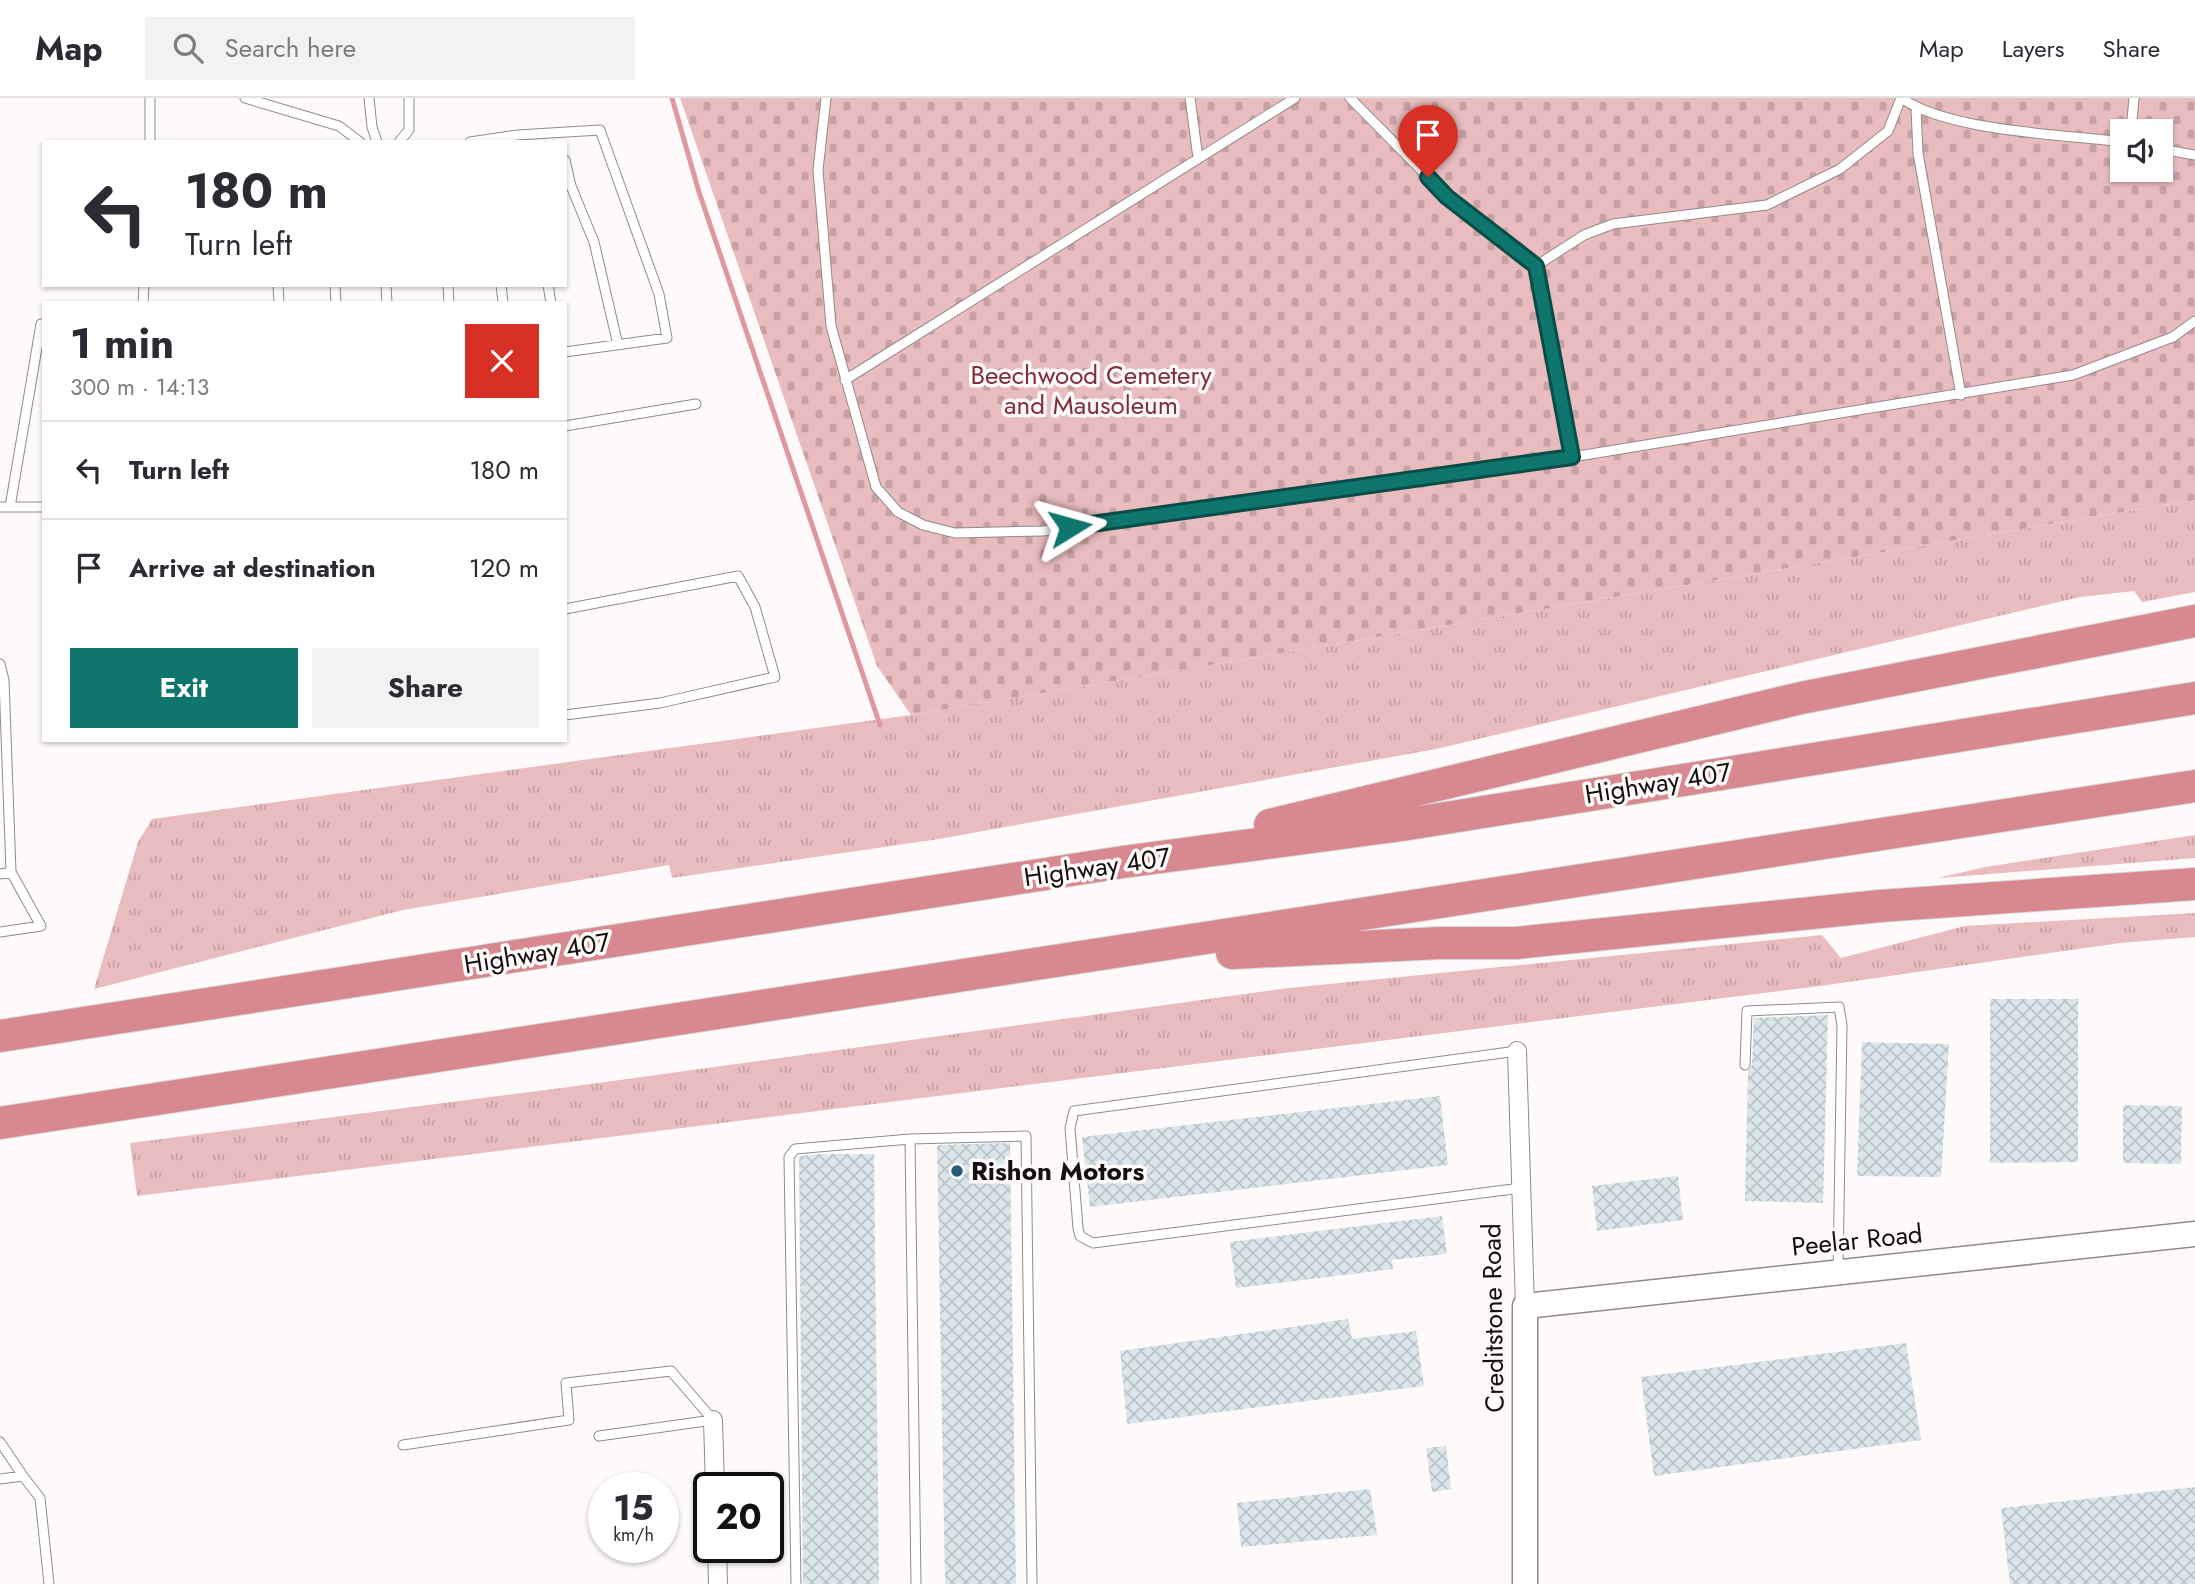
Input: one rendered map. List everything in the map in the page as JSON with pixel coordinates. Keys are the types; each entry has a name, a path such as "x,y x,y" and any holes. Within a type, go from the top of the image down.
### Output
{"highway":[{"path":"1123,862 1469,775 1801,698 2195,621"},
{"path":"2128,635 2195,627"},
{"name":"Highway 407","path":"0,1036 1123,862 1402,825 2195,698"},
{"path":"0,1123 2195,786"},
{"path":"1063,961 1440,943 1516,943 1881,906 2195,884"}],"street":[{"name":"Creditstone Road","path":"1517,1051 1525,1306 1525,1584"},
{"name":"Peelar Road","path":"1525,1306 2195,1234"},
{"path":"713,1420 715,1472"},
{"path":"717,1563 718,1584"}],"lane":[{"path":"150,98 150,140"},
{"path":"245,98 339,126 357,140"},
{"path":"369,98 376,140"},
{"path":"402,140 409,130 410,98"},
{"path":"826,98 818,170 831,326 876,487 898,512 923,525 955,533 1043,531 1572,457 2073,376 2172,337 2195,321"},
{"path":"1190,98 1198,158"},
{"path":"845,380 1295,98"},
{"path":"1350,98 1447,197 1536,266 1572,457"},
{"path":"1536,266 1584,235 1613,224 1767,205 1840,169 1888,131 1901,98 1916,108 1966,122 2110,140"},
{"path":"2132,119 2134,98"},
{"path":"1916,108 1918,153 1961,395"},
{"path":"490,140 560,137 600,130 659,294 667,338 567,352"},
{"path":"2173,151 2195,155"},
{"path":"567,169 571,186 594,242 618,345"},
{"path":"41,324 5,507 42,507"},
{"path":"567,426 696,404"},
{"path":"567,609 738,576 755,607 775,677 660,703 567,715"},
{"path":"0,664 4,680 11,872 41,926 0,932"},
{"path":"0,874 11,872"},
{"path":"1745,1065 1747,1011 1839,1007 1842,1025 1838,1272"},
{"path":"1517,1051 1074,1111 1070,1128 1078,1228 1080,1236 1093,1243 1521,1188"},
{"path":"796,1584 789,1157 795,1149 910,1139 1026,1136 1032,1584"},
{"path":"910,1139 916,1584"},
{"path":"403,1445 569,1420 566,1383 671,1371 713,1420"},
{"path":"599,1436 713,1420"},
{"path":"0,1442 40,1498 48,1584"},
{"path":"0,1479 23,1476"}],"green space":[{"name":"Beechwood Cemetery and Mausoleum","path":"680,98 2195,98 2195,500 911,715 877,666"},
{"path":"2195,500 2195,592 2142,602 2134,591 2080,597 1436,749 939,839 672,878 669,865 403,910 94,989 138,842 152,819 911,715"},
{"path":"2195,835 2195,858 1938,878 1985,867"},
{"path":"2195,913 2195,937 2120,943 1820,986 137,1196 130,1143 554,1089 1289,988 1822,935 1841,958 1965,926"}],"building":[{"path":"1990,999 2078,999 2078,1162 1990,1163"},
{"path":"1828,1015 1823,1203 1745,1201 1748,1071 1752,1065 1754,1018"},
{"path":"1862,1042 1949,1044 1941,1177 1857,1176"},
{"path":"1440,1096 1448,1165 1090,1207 1082,1137"},
{"path":"2123,1105 2182,1106 2181,1164 2123,1163"},
{"path":"1010,1143 1016,1584 945,1584 937,1145"},
{"path":"874,1154 879,1584 803,1584 799,1156"},
{"path":"1678,1176 1683,1220 1597,1231 1592,1186"},
{"path":"1442,1216 1447,1254 1392,1260 1393,1269 1236,1288 1230,1242"},
{"path":"1348,1319 1352,1339 1416,1331 1424,1386 1127,1424 1120,1351"},
{"path":"1906,1343 1921,1440 1654,1476 1641,1377"},
{"path":"1446,1446 1451,1489 1432,1492 1426,1448"},
{"path":"2195,1487 2195,1584 2010,1584 2001,1508"},
{"path":"1370,1489 1377,1535 1241,1547 1237,1503"}],"waterway":[{"path":"672,98 699,192 880,725"}],"place":[{"name":"Rishon Motors","path":"957,1171"}],"route":[{"path":"1070,527 1572,457 1536,266 1447,197 1428,177"}]}
